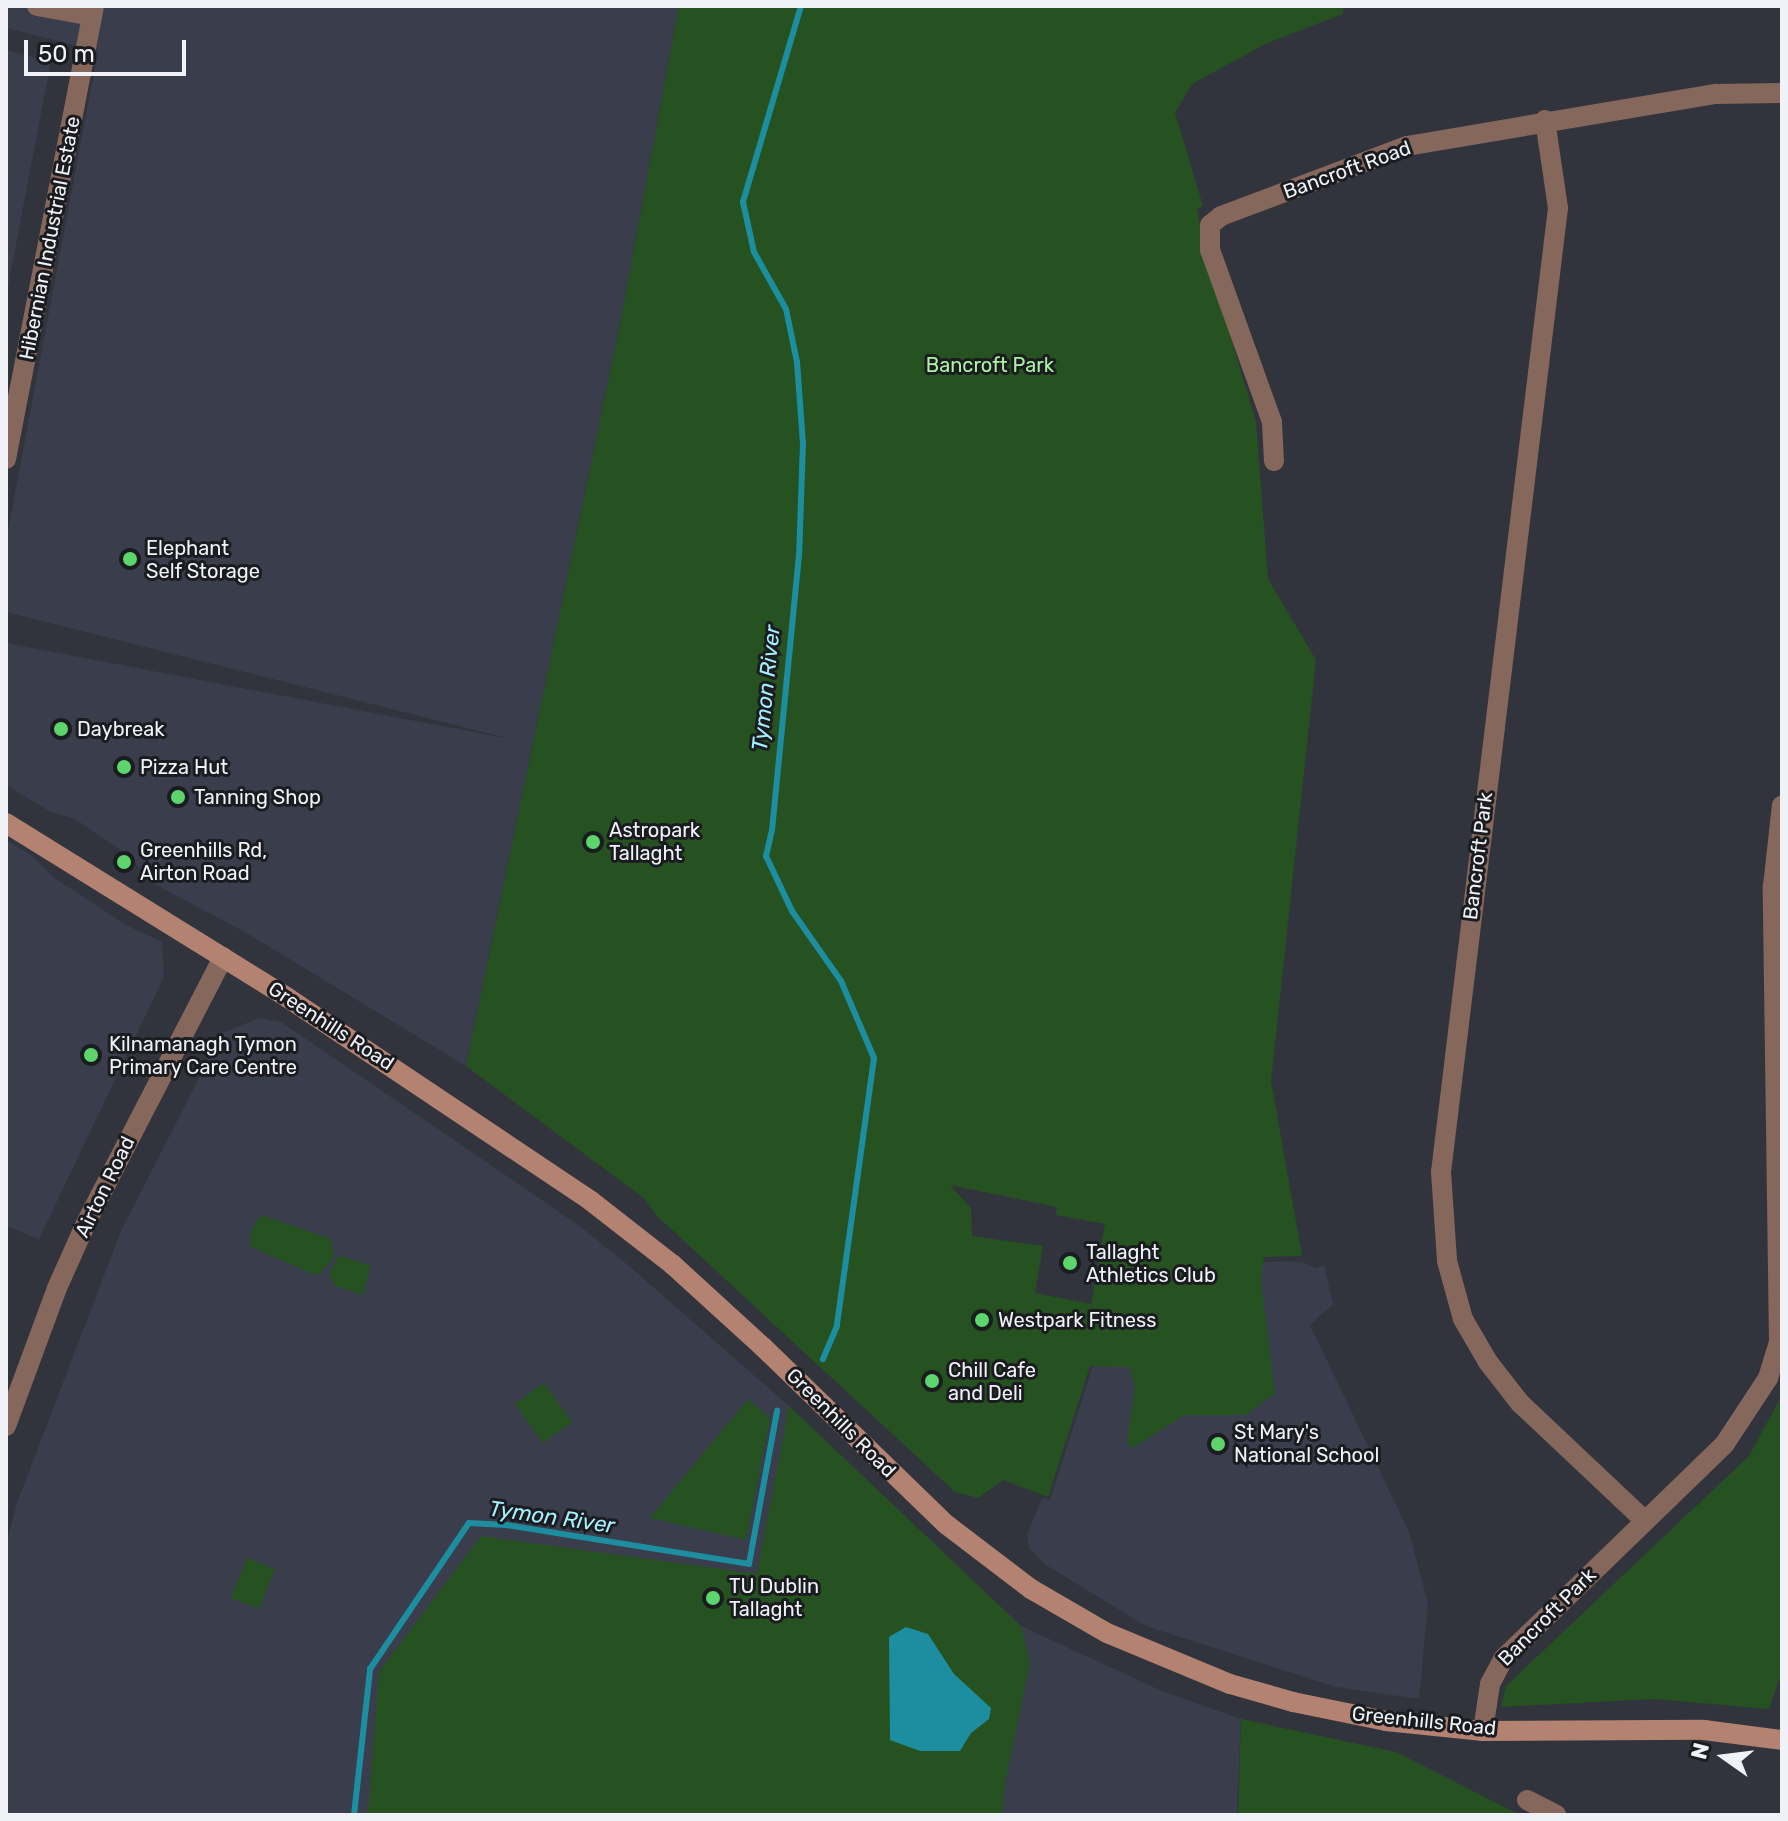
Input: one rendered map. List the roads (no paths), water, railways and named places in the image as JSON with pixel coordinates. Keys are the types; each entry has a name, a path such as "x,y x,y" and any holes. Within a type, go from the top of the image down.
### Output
{"main road":[{"name":"Greenhills Road","path":"6,823 223,957 456,1107 591,1201 672,1264 802,1384 907,1490 1031,1589 1107,1633 1230,1684 1293,1702 1386,1721 1483,1731 1644,1728 1719,1731 1782,1740"}],"street":[{"name":"Hibernian Industrial Estate","path":"6,459 93,11 37,6"},
{"name":"Bancroft Road","path":"1274,461 1272,422 1210,250 1210,225 1221,216 1407,146 1545,120 1716,94 1782,93"},
{"name":"Bancroft Park","path":"1545,120 1558,208 1441,1172 1447,1261 1463,1319 1488,1362 1520,1403 1645,1521"},
{"name":"Bancroft Park","path":"1483,1731 1485,1701 1496,1668 1724,1445 1768,1378 1779,1342 1773,886 1782,805"},
{"name":"Airton Road","path":"6,1426 57,1288 87,1221 223,957"},
{"path":"1527,1800 1556,1815"}],"water":[{"path":"906,1627 928,1634 954,1674 991,1708 989,1719 971,1733 960,1751 920,1751 890,1740 889,1637"}],"waterway":[{"name":"Tymon River","path":"801,6 743,202 754,252 786,309 797,362 803,443 799,555 772,830 766,856 792,911 841,981 874,1058 837,1326 823,1359"},
{"name":"Tymon River","path":"354,1815 370,1669 469,1523 506,1525 749,1564 777,1411"}],"place":[{"name":"Elephant Self Storage","path":"130,559"},
{"name":"Daybreak","path":"61,729"},
{"name":"Pizza Hut","path":"124,767"},
{"name":"Tanning Shop","path":"178,797"},
{"name":"Astropark Tallaght","path":"593,842"},
{"name":"Greenhills Rd, Airton Road","path":"124,862"},
{"name":"Kilnamanagh Tymon Primary Care Centre","path":"91,1055"},
{"name":"Tallaght Athletics Club","path":"1070,1263"},
{"name":"Westpark Fitness","path":"982,1320"},
{"name":"Chill Cafe and Deli","path":"932,1381"},
{"name":"St Mary's National School","path":"1218,1444"},
{"name":"TU Dublin Tallaght","path":"713,1598"}]}
